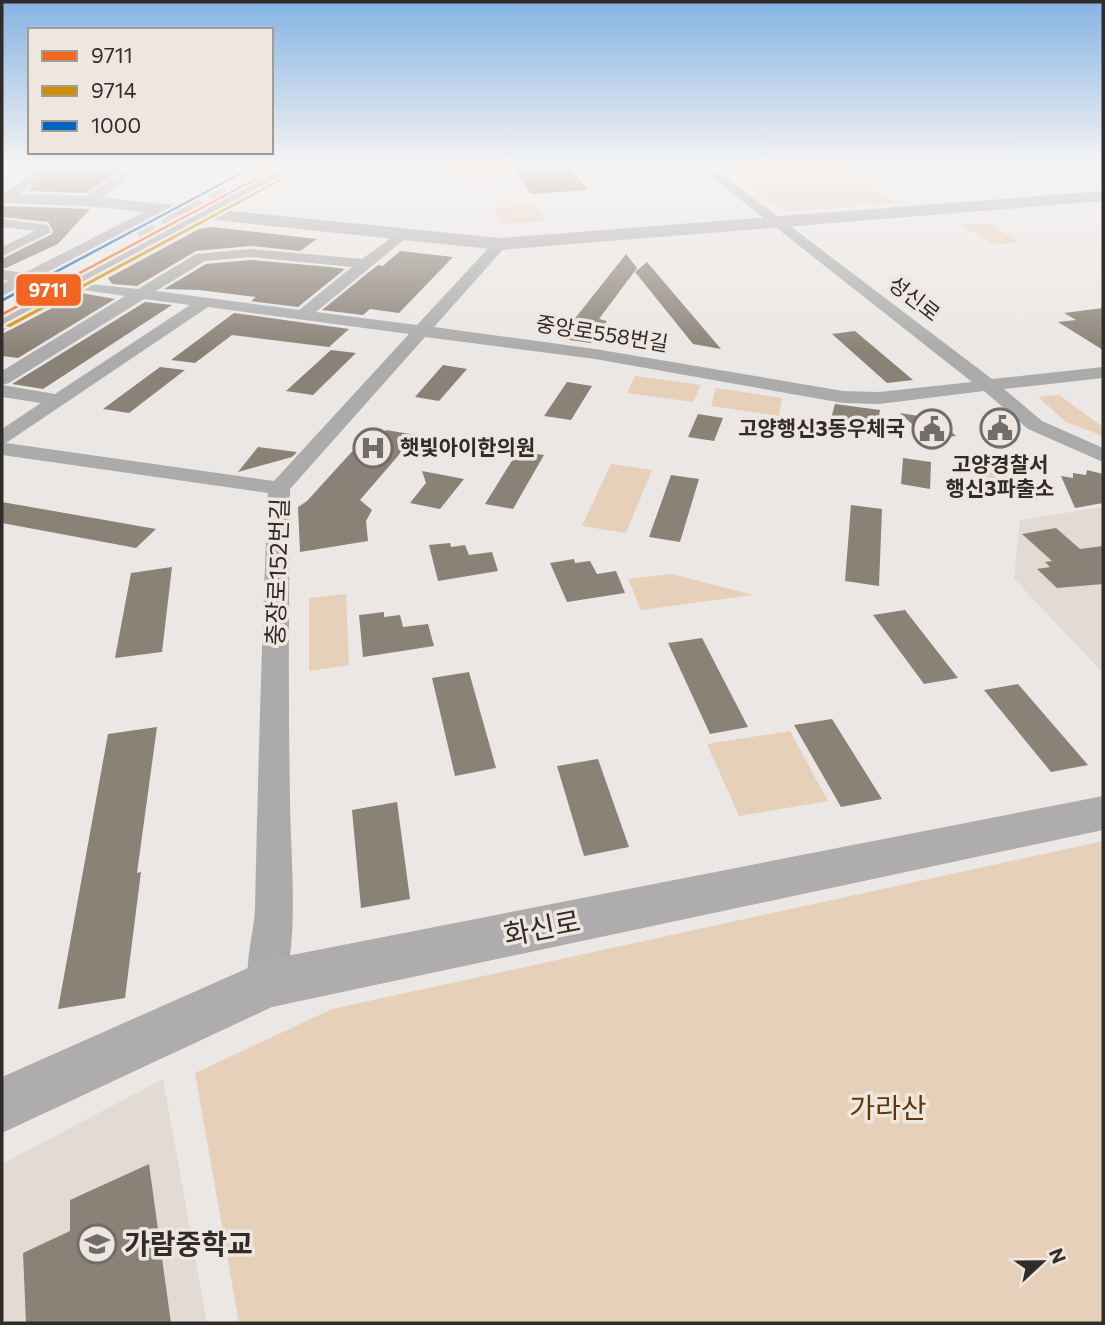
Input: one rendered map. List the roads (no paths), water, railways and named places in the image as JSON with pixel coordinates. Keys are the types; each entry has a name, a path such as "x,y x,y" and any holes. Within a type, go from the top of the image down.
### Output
{"main road":[{"path":"2,302 128,234 129,228"},
{"path":"2,315 137,228"},
{"path":"2,292 27,278 128,234 156,228 164,235"},
{"path":"2,324 176,228"},
{"path":"164,235 189,228"},
{"path":"341,228 500,244 702,228"},
{"name":"화신로","path":"2,1105 266,984 1103,813"}],"street":[{"path":"2,252 44,232 42,228"},
{"name":"성신로","path":"783,228 989,386 1035,425 1103,456"},
{"path":"304,314 401,235"},
{"name":"충장로152번길","path":"266,984 273,932 274,670 279,488 500,244"},
{"path":"2,379 201,257 251,253 363,264"},
{"path":"2,275 27,278"},
{"name":"중앙로558번길","path":"75,285 424,330 595,355 844,397 879,398 1103,372"},
{"path":"2,438 207,301"},
{"path":"2,391 57,400"},
{"path":"2,449 279,488"}],"tunnel":[{"path":"140,239 161,228"}],"place":[{"name":"고양경찰서 행신3파출소","path":"1000,428"},
{"name":"고양행신3동우체국","path":"932,429"},
{"name":"햇빛아이한의원","path":"373,448"},
{"name":"가람중학교","path":"97,1244"}],"park label":[{"name":"가라산","path":"888,1108"}]}
